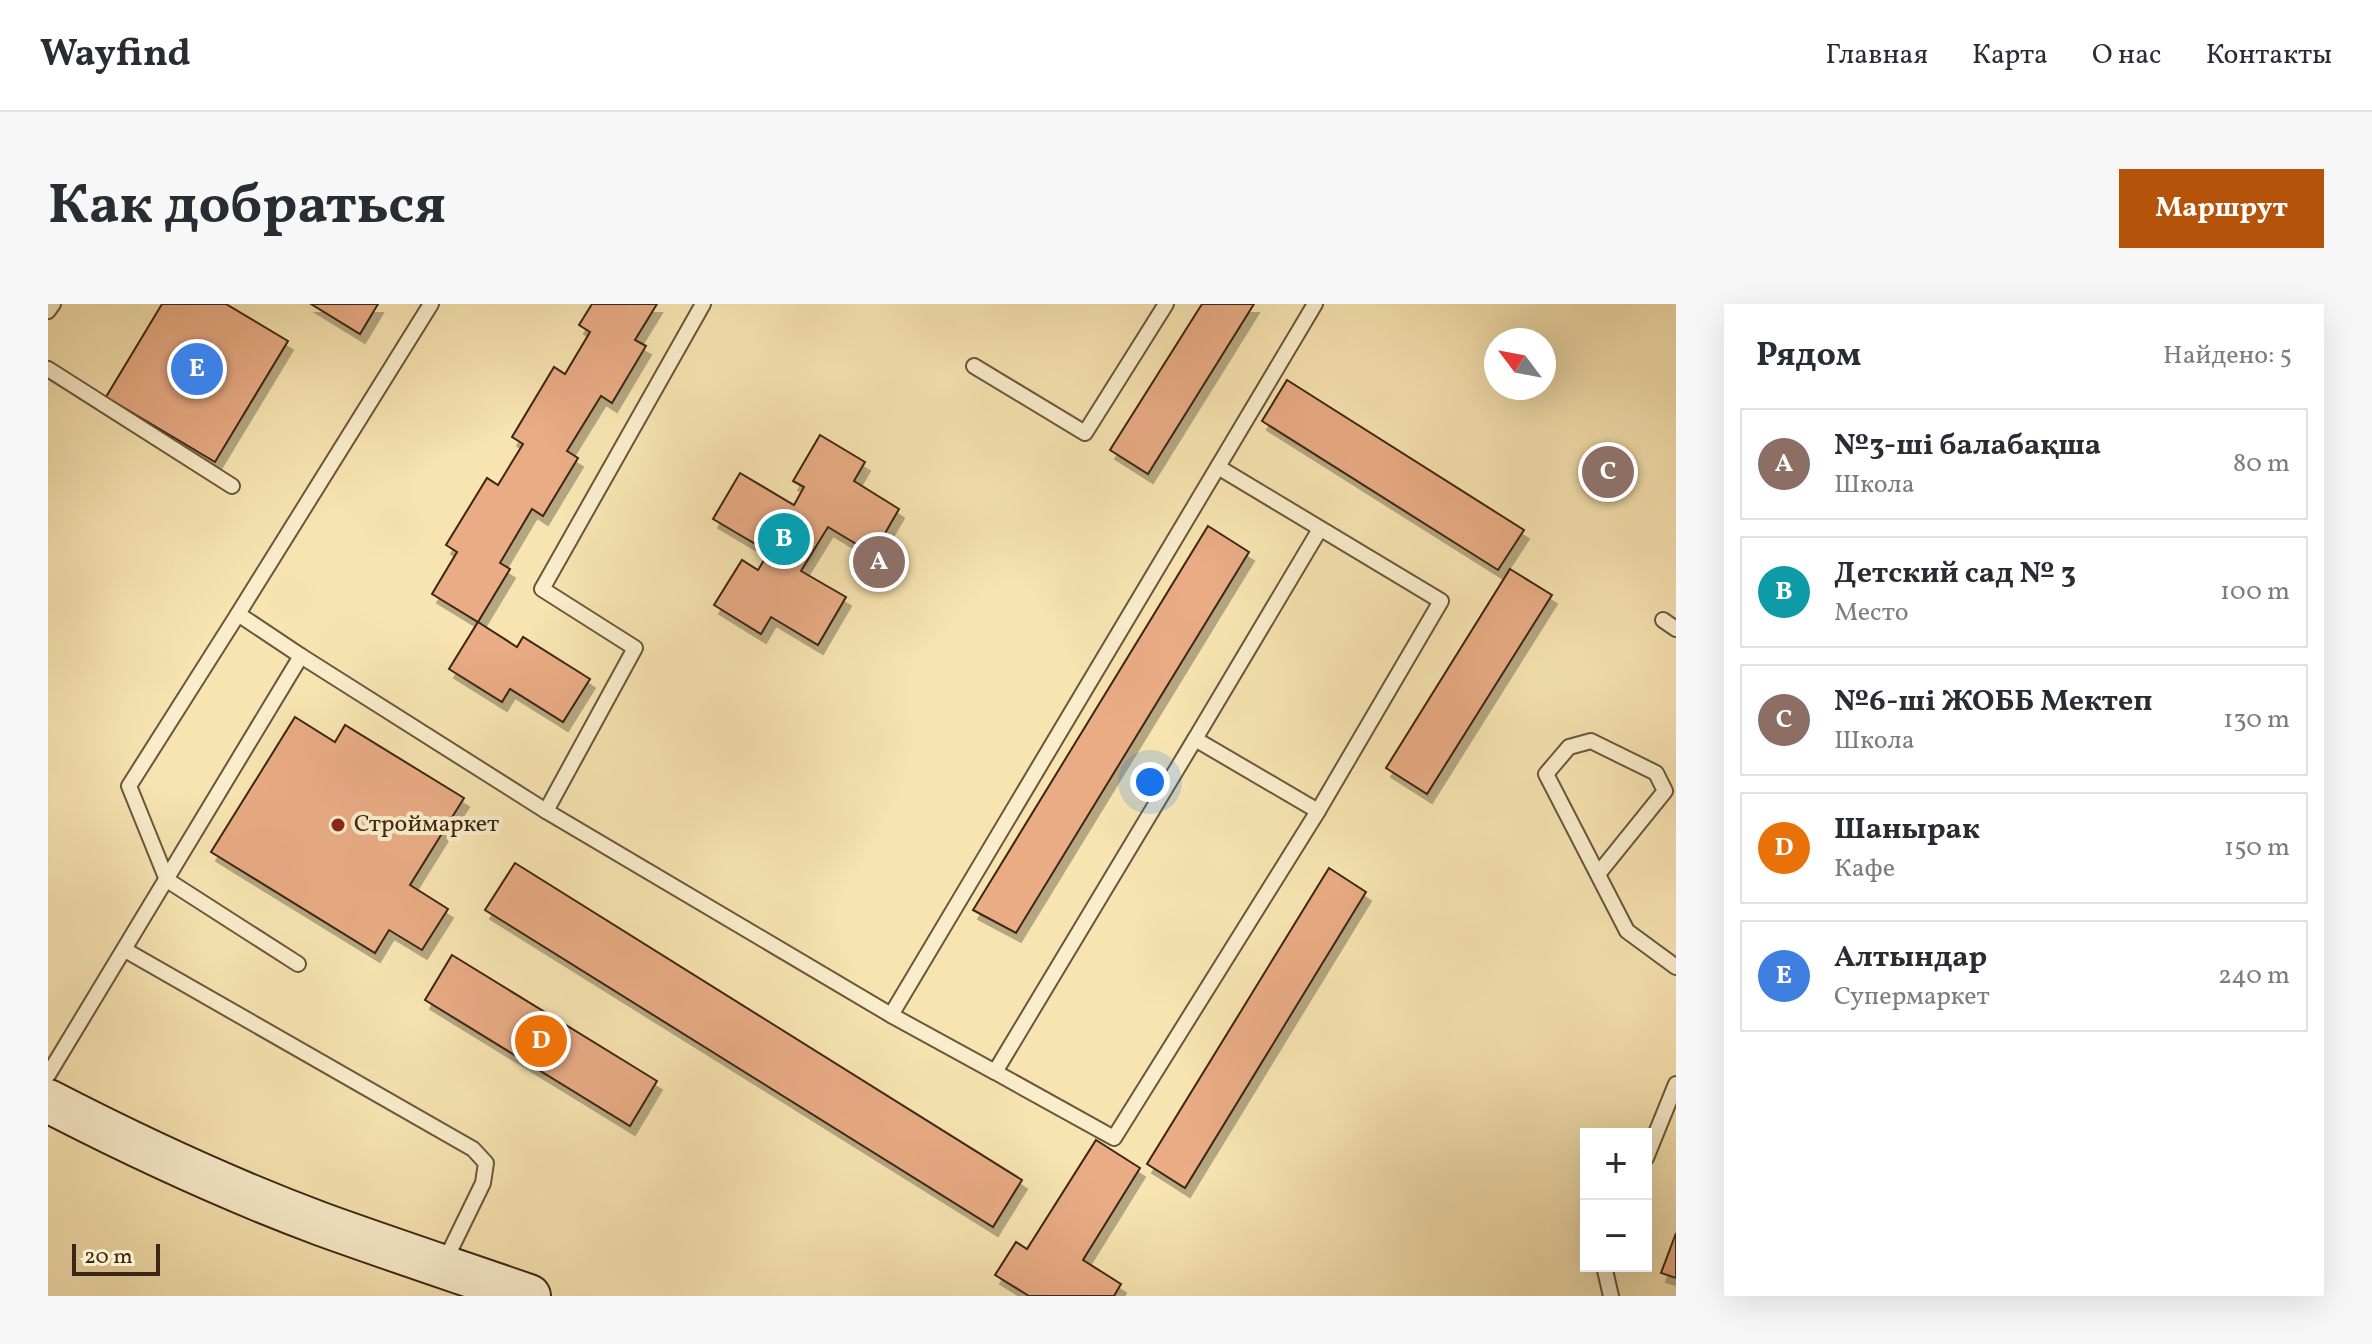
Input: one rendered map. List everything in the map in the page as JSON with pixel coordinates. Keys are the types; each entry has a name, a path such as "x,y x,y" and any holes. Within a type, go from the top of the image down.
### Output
{"main road":[{"path":"48,1101 124,1140 320,1224 529,1296"}],"lane":[{"path":"48,311 53,304"},
{"path":"298,964 167,880 129,786 431,304"},
{"path":"546,811 635,648 542,589 703,304"},
{"path":"974,366 1085,433 1166,304"},
{"path":"891,1015 1315,304"},
{"path":"48,369 232,486"},
{"path":"238,614 546,811 891,1015 1114,1138 1318,811 1441,601 1218,467"},
{"path":"995,1072 1320,529"},
{"path":"48,1075 301,656"},
{"path":"1195,739 1318,811"},
{"path":"1598,874 1665,791 1656,773 1591,741 1569,747 1546,774 1627,931 1676,967"},
{"path":"125,950 473,1149 486,1163 483,1183 442,1266"},
{"path":"1652,1143 1676,1084"},
{"path":"1605,1272 1611,1296"}],"building":[{"path":"162,304 226,304 288,341 215,462 106,397"},
{"path":"311,304 378,304 360,334"},
{"path":"592,304 657,304 635,340 646,346 612,403 601,396 567,451 578,458 543,516 532,509 500,563 510,569 478,622 432,594 457,552 446,545 487,478 498,485 523,444 512,437 554,367 565,374 590,332 579,325"},
{"path":"1202,304 1254,304 1148,474 1110,450"},
{"path":"1287,380 1524,530 1498,570 1262,421"},
{"path":"820,435 865,462 854,481 899,509 873,554 828,527 801,571 846,597 818,645 771,617 761,634 714,605 742,560 758,570 769,552 713,519 740,473 794,505 804,487 793,481"},
{"path":"1208,526 1249,552 1016,933 973,910"},
{"path":"1510,569 1552,595 1427,794 1386,768"},
{"path":"478,622 517,647 523,637 590,679 563,722 510,689 502,702 449,669"},
{"name":"Строймаркет","path":"295,717 335,742 345,725 464,798 410,885 448,909 422,950 389,930 375,953 211,852"},
{"path":"515,863 1022,1180 993,1227 485,910"},
{"path":"1329,868 1366,892 1185,1188 1147,1164"},
{"path":"452,955 657,1081 630,1126 425,1000"},
{"path":"1096,1140 1140,1168 1083,1260 1121,1284 1114,1296 1029,1296 995,1275 1016,1242 1027,1249"},
{"path":"1676,1233 1676,1278 1661,1273"}],"place":[{"name":"Алтындар","path":"197,369"},
{"name":"№6-ші ЖОББ Мектеп","path":"1608,472"},
{"name":"Детский сад № 3","path":"784,539"},
{"name":"№3-ші балабақша","path":"879,562"},
{"name":"Строймаркет","path":"338,825"},
{"name":"Шанырак","path":"541,1041"}]}
